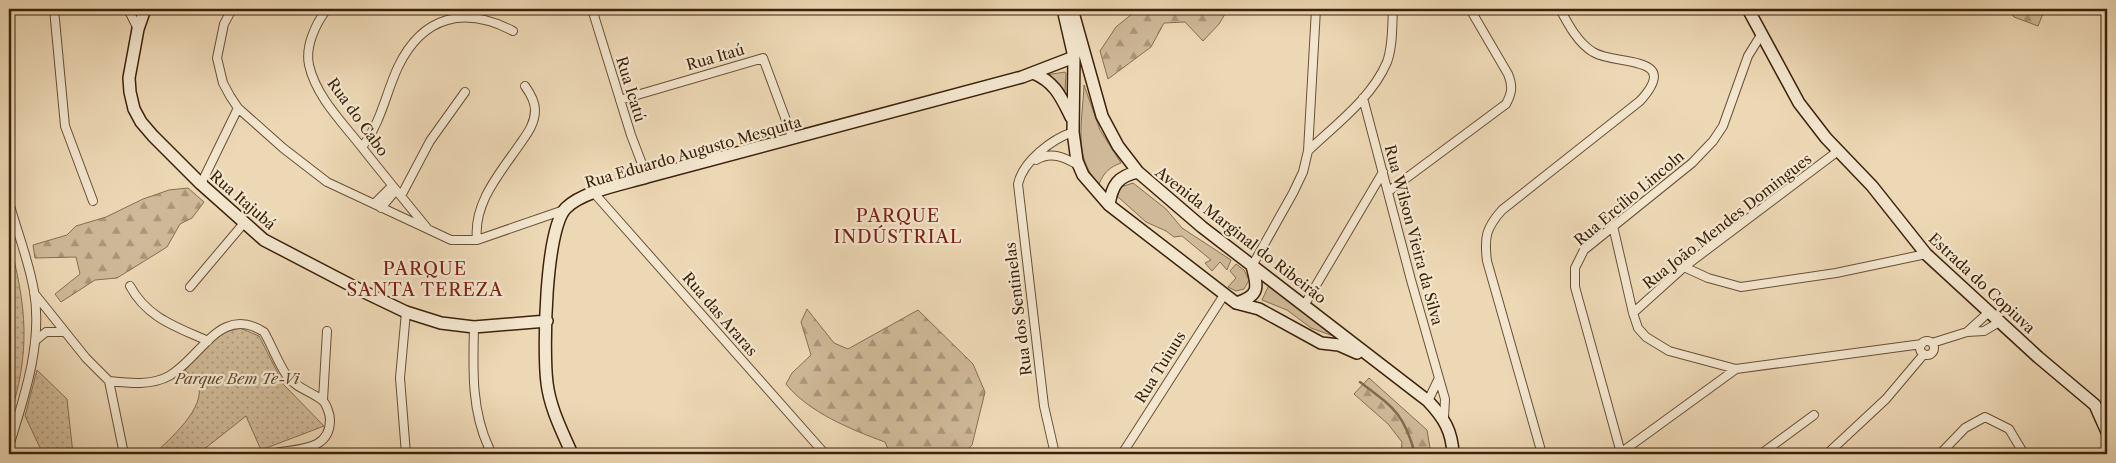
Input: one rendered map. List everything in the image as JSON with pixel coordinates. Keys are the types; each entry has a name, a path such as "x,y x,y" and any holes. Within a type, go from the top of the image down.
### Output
{"main road":[{"name":"Rua Itajubá","path":"145,9 138,29 129,78 134,109 141,122 153,136 201,184 264,240 294,257 406,312 440,323 474,327 547,321"},
{"name":"Avenida Marginal do Ribeirão","path":"1063,9 1074,57 1072,126 1079,165 1090,184 1109,205 1236,304 1259,309 1321,343 1339,345 1370,359"},
{"name":"Avenida Marginal do Ribeirão","path":"1072,9 1102,116 1118,146 1138,172 1252,266 1305,304 1370,359 1428,401 1444,418 1451,434 1453,454"},
{"name":"Estrada do Copiuva","path":"1748,9 1799,102 1838,151 1872,186 1926,254 2038,357 2095,405 2107,432"},
{"name":"Rua Eduardo Augusto Mesquita","path":"564,210 573,202 594,193 647,177 1033,73 1074,57"},
{"path":"1033,73 1045,78 1054,86 1072,126"},
{"path":"1109,205 1111,190 1116,181 1126,174 1138,172"},
{"path":"564,210 549,259 547,383 552,408 572,454"},
{"path":"1236,304 1247,300 1255,293 1257,283 1252,266"}],"street":[{"path":"54,9 65,126 77,164 93,201"},
{"path":"128,9 138,29"},
{"path":"232,9 224,24 217,58 223,83 238,108 312,172 327,182 451,240 477,240 564,210"},
{"name":"Rua do Cabo","path":"327,9 313,33 308,48 309,64 314,78 330,107 428,230"},
{"name":"Rua Icatú","path":"592,9 620,100 647,177"},
{"path":"1252,266 1303,172 1308,151 1316,9"},
{"path":"1308,151 1363,98 1387,62 1391,45 1393,9"},
{"path":"1389,191 1506,104 1512,94 1512,83 1508,74 1470,9"},
{"path":"1542,454 1486,261 1485,241 1487,230 1502,210 1640,101 1653,83 1653,75 1649,67 1643,63 1611,59 1591,52 1576,34 1560,9"},
{"path":"362,147 382,114 399,65 418,38 428,28 451,18 467,16 492,20 513,30"},
{"name":"Rua Ercílio Lincoln","path":"1620,453 1575,287 1575,268 1584,250 1692,163 1713,141 1723,126 1748,56 1762,35"},
{"name":"Rua Itaú","path":"620,100 763,58 792,139"},
{"path":"477,240 475,226 478,211 494,182 531,128 535,117 536,108 525,86"},
{"path":"378,206 396,191 465,92"},
{"name":"Rua Wilson Vieira da Silva","path":"1363,98 1438,380 1445,399 1444,418"},
{"path":"201,184 238,108"},
{"name":"Rua dos Sentinelas","path":"1055,454 1044,406 1019,197 1019,178 1030,164 1072,126"},
{"name":"Rua João Mendes Domingues","path":"1633,313 1684,268 1838,151"},
{"path":"1030,164 1049,154 1066,158 1079,165"},
{"path":"1305,304 1383,172"},
{"name":"Rua das Araras","path":"594,193 825,454"},
{"path":"9,202 34,292 35,341 29,378 9,446"},
{"path":"190,287 244,223"},
{"path":"1613,226 1638,328 1657,345 1670,351 1736,370 1922,344 1928,341 1932,343 1967,332 1984,331 2000,321"},
{"path":"1684,268 1708,278 1741,287 1836,274 1926,254"},
{"path":"130,286 136,299 154,315 208,341"},
{"path":"34,292 86,358 109,381 124,454"},
{"name":"Rua Tuiuus","path":"1122,454 1224,295"},
{"path":"1967,332 1990,311"},
{"path":"406,312 400,378 406,454"},
{"path":"109,381 145,383 168,377 187,364 208,341 228,326 244,324 257,327 264,332 287,376 304,391 323,400"},
{"path":"474,327 475,400 482,434 489,448"},
{"path":"271,454 312,448 324,440 330,428 330,416 323,400 327,331"},
{"path":"35,341 46,332 65,332"},
{"path":"1827,454 1886,399 1924,354 1930,354 1934,351 1932,343"},
{"path":"1922,344 1921,350 1924,354"},
{"path":"1620,453 1736,370"},
{"path":"1428,401 1438,380"},
{"path":"1761,454 1814,415"},
{"path":"1940,454 1965,428 1985,417 2009,428 2024,454"},
{"path":"1948,454 1951,443"}],"green space":[{"path":"1138,9 1228,9 1219,24 1203,41 1185,22 1164,23 1151,47 1108,79 1100,51 1116,27"},
{"path":"2007,9 2042,9 2044,11 2038,26 2014,17"},
{"path":"1065,72 1065,91 1046,75"},
{"path":"1084,85 1100,130 1121,163 1108,170 1099,184 1085,162 1082,150 1081,124"},
{"path":"1133,183 1166,209 1182,228 1231,260 1227,270 1220,262 1212,271 1205,263 1211,260 1182,236 1174,237 1166,231 1146,222 1117,196 1121,187"},
{"path":"188,188 204,202 192,218 180,224 167,247 117,278 95,280 61,302 55,294 80,274 76,257 35,258 33,245 67,235 76,226 106,217 143,199 169,190"},
{"path":"9,240 20,287 24,330 21,372 9,419"},
{"path":"1236,264 1244,270 1249,280 1244,289 1236,291 1228,287 1236,278 1230,271"},
{"path":"1269,285 1333,336 1311,328 1287,310 1262,300"},
{"path":"807,309 834,343 848,349 918,310 973,364 985,392 972,445 963,454 890,454 885,442 831,419 795,394 786,384 792,373 811,355 801,322"},
{"name":"Parque Bem Te-Vi","path":"240,328 259,336 284,385 324,426 261,450 246,416 198,454 154,454 185,422 197,403 198,384 185,370 221,333"},
{"path":"37,370 67,399 73,454 43,454 25,416"},
{"path":"1369,378 1427,430 1431,454 1401,454 1402,442 1388,424 1354,394"}],"waterway":[{"path":"1360,382 1396,412 1411,440 1415,454"}],"district":[{"name":"PARQUE INDÚSTRIAL","path":"898,226"},
{"name":"PARQUE SANTA TEREZA","path":"425,279"}]}
